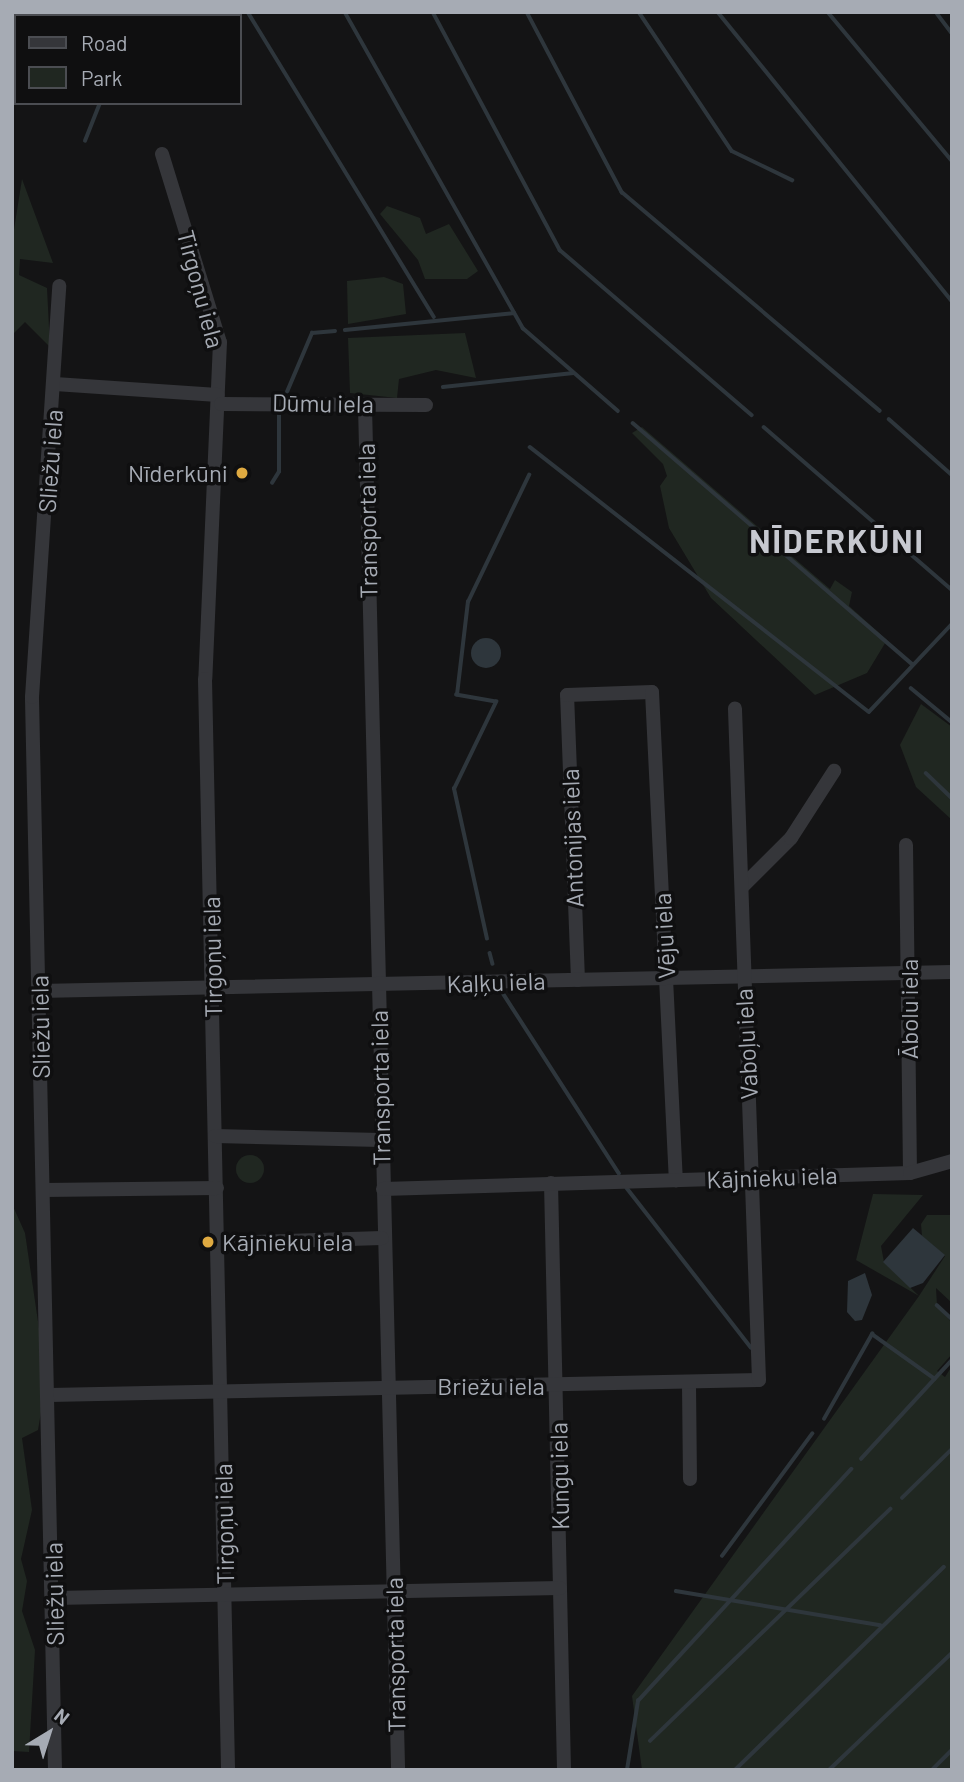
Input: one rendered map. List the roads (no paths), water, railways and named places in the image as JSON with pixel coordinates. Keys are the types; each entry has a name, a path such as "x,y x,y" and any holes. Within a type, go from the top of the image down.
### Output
{"street":[{"name":"Tirgoņu iela","path":"162,154 220,342 220,399 205,679 217,1243 223,1392 228,1770"},
{"name":"Sliežu iela","path":"55,1770 55,1598 32,697 55,384 59,286"},
{"name":"Dūmu iela","path":"55,384 220,399 365,406 426,405"},
{"name":"Transporta iela","path":"365,406 385,1387 395,1590 398,1770"},
{"name":"Vēju iela","path":"567,695 652,692 676,1180"},
{"name":"Antonijas iela","path":"567,695 578,980"},
{"name":"Vaboļu iela","path":"735,708 742,887 742,976 753,1178 759,1380"},
{"path":"742,887 791,838 834,771"},
{"name":"Ābolu iela","path":"906,845 909,1173"},
{"name":"Kaļķu iela","path":"40,991 952,972"},
{"path":"215,1136 380,1140"},
{"name":"Kājnieku iela","path":"383,1189 909,1173 952,1161"},
{"name":"Kungu iela","path":"551,1183 564,1770"},
{"path":"44,1190 217,1188"},
{"path":"217,1243 382,1238"},
{"name":"Briežu iela","path":"50,1395 385,1387 689,1385 759,1380"},
{"path":"689,1385 690,1479"},
{"path":"55,1598 560,1588"}],"waterway":[{"path":"164,14 174,12"},
{"path":"248,12 434,317"},
{"path":"345,12 523,328 618,411"},
{"path":"433,12 560,250 752,415"},
{"path":"527,12 622,192 880,411"},
{"path":"639,12 732,151 792,180"},
{"path":"718,12 952,301"},
{"path":"828,12 952,161"},
{"path":"936,12 952,33"},
{"path":"85,141 99,105"},
{"path":"345,330 514,313"},
{"path":"287,392 312,333 335,331"},
{"path":"443,387 573,373"},
{"path":"272,483 279,472 279,411"},
{"path":"889,419 952,475"},
{"path":"633,423 912,664"},
{"path":"764,427 952,590"},
{"path":"530,447 869,712 952,624"},
{"path":"487,939 454,789 496,702 457,695 468,602 529,475"},
{"path":"911,688 952,722"},
{"path":"926,773 952,798"},
{"path":"490,953 493,964"},
{"path":"501,990 619,1173"},
{"path":"627,1188 751,1347"},
{"path":"937,1305 952,1319"},
{"path":"824,1419 872,1334 935,1379"},
{"path":"861,1459 952,1360"},
{"path":"722,1556 812,1434"},
{"path":"902,1498 952,1449"},
{"path":"627,1770 638,1701 851,1469"},
{"path":"650,1741 890,1509"},
{"path":"735,1770 944,1567"},
{"path":"676,1591 880,1625"},
{"path":"829,1770 952,1653"},
{"path":"932,1770 952,1750"}],"place":[{"name":"Nīderkūni","path":"242,473"},
{"name":"Kājnieku iela","path":"208,1242"}],"district":[{"name":"NĪDERKŪNI","path":"837,540"}]}
